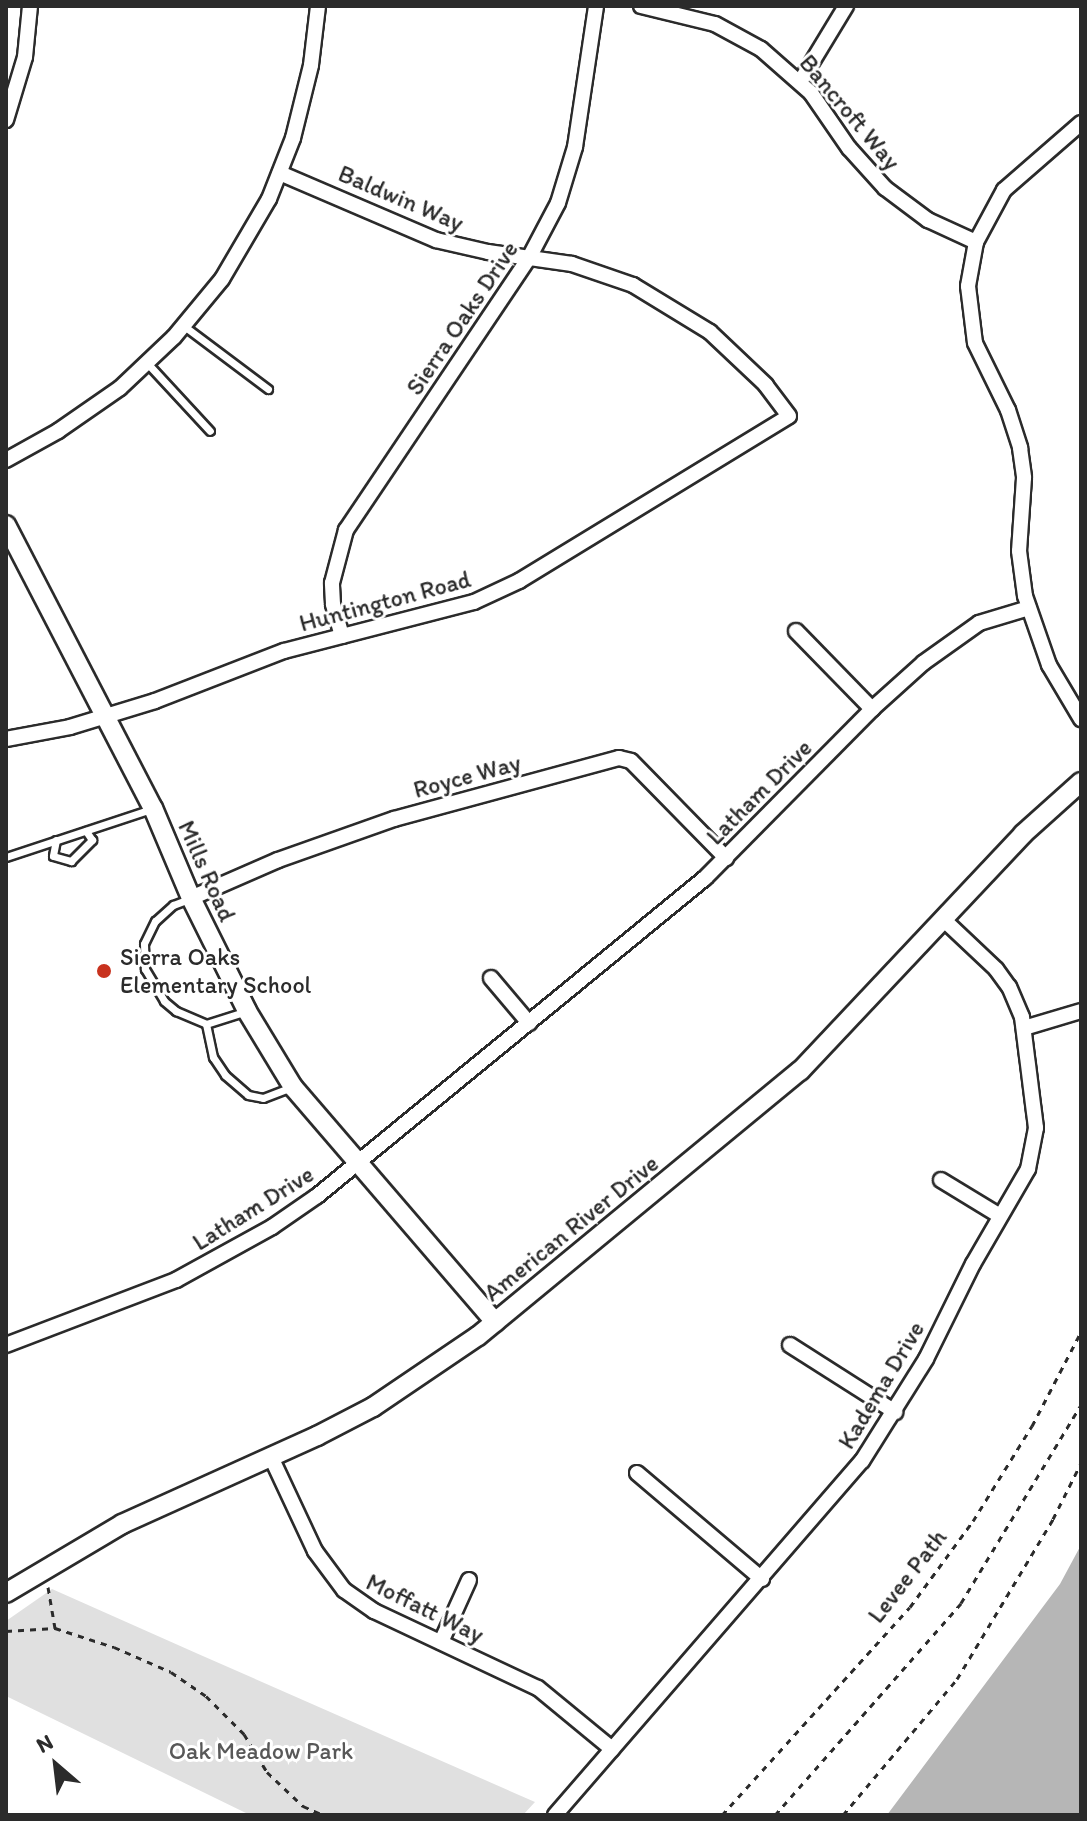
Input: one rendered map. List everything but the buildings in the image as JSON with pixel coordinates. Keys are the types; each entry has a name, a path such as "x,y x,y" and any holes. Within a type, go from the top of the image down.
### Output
{"street":[{"path":"6,120 25,57 30,6"},
{"path":"6,460 90,411 148,364 184,326 242,248 280,173 303,102 318,6"},
{"name":"Sierra Oaks Drive","path":"342,636 333,604 332,583 346,530 530,256 558,203 575,147 596,6"},
{"name":"Bancroft Way","path":"641,6 715,24 761,49 800,82 849,148 885,188 928,220 976,242"},
{"path":"800,82 846,6"},
{"path":"1081,123 1004,190 976,242 970,263 968,309 975,343 1008,410 1020,448 1024,478 1019,551 1029,608 1049,665 1081,719"},
{"name":"Baldwin Way","path":"280,173 328,190 436,240 488,252 530,256 609,275 679,310 739,357 789,416"},
{"name":"Huntington Road","path":"6,739 70,727 155,701 259,659 437,614 497,592 789,416"},
{"name":"Mills Road","path":"6,525 153,808 191,898 247,1011 293,1087 495,1322"},
{"name":"Latham Drive","path":"6,1345 145,1294 225,1255 272,1227 357,1164 726,858 872,709 959,635 1000,615 1029,608"},
{"path":"796,631 872,709"},
{"name":"Royce Way","path":"191,898 278,860 394,819 624,757 726,858"},
{"name":"American River Drive","path":"6,1593 122,1524 373,1407 495,1322 800,1071 1023,834 1081,782"},
{"name":"Kadema Drive","path":"555,1815 834,1497 895,1412 1028,1169 1036,1139 1024,1028 1014,997 996,969 943,919"},
{"path":"491,978 529,1023"},
{"path":"1024,1028 1081,1011"},
{"path":"941,1180 1000,1216"},
{"path":"790,1345 895,1412"},
{"name":"Moffatt Way","path":"271,1457 315,1551 344,1590 374,1611 538,1688 612,1749"},
{"path":"637,1473 762,1579"},
{"path":"441,1642 469,1580"}],"lane":[{"path":"184,326 268,389"},
{"path":"148,364 210,431"},
{"path":"6,857 153,808"},
{"path":"56,840 53,856 71,861 92,840 86,831"},
{"path":"191,898 173,905 155,921 144,944 145,969 164,1001 176,1011 206,1024 247,1011"},
{"path":"206,1024 213,1057 241,1091 263,1098 293,1087"}],"path":[{"name":"Levee Path","path":"722,1815 910,1607 973,1521 1032,1426 1081,1332"},
{"path":"775,1815 961,1603 1081,1405"},
{"path":"843,1815 957,1679 1053,1519 1081,1463"},
{"path":"48,1587 55,1628"},
{"path":"6,1631 55,1628 128,1653 171,1672 206,1696 244,1734 267,1772 303,1806 323,1815"}],"green space":[{"name":"Oak Meadow Park","path":"52,1589 535,1802 523,1815 250,1815 6,1696 6,1621"}],"shaded area":[{"path":"1081,1545 1081,1815 887,1815 1060,1584"}],"place":[{"name":"Sierra Oaks Elementary School","path":"104,971"}]}
